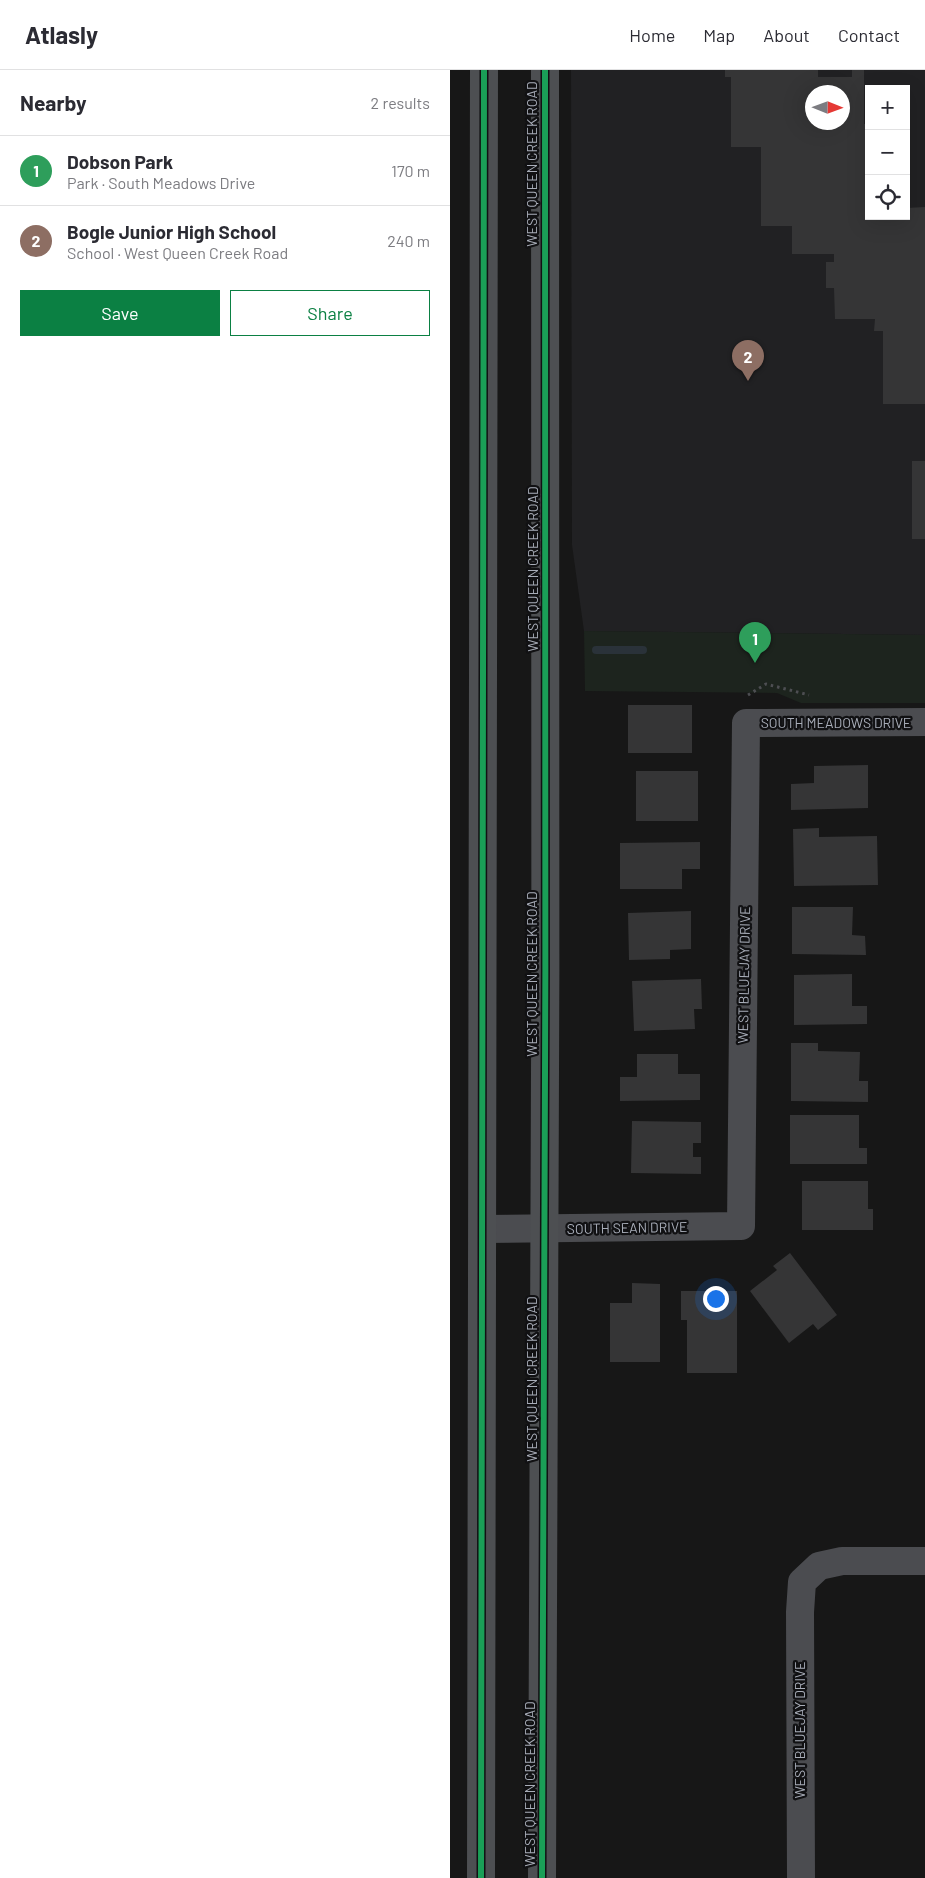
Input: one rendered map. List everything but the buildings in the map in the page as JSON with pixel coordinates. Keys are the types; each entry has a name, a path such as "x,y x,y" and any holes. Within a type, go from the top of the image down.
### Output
{"main road":[{"path":"481,1878 484,70"},
{"name":"WEST QUEEN CREEK ROAD","path":"542,1878 546,580 544,70"}],"street":[{"name":"SOUTH MEADOWS DRIVE","path":"746,723 925,722"},
{"name":"WEST BLUEJAY DRIVE","path":"741,1226 746,723"},
{"name":"SOUTH SEAN DRIVE","path":"483,1229 741,1226"},
{"name":"WEST BLUEJAY DRIVE","path":"801,1878 800,1612 802,1582 819,1566 842,1561 925,1561"}],"shaded area":[{"path":"571,70 925,70 925,635 584,631 572,545"},
{"path":"584,631 925,635 925,703 801,703 777,693 585,691"}],"waterway":[{"path":"596,650 643,650"}],"cycle path":[{"path":"481,1878 484,70"},
{"path":"542,1878 546,522 545,70"}],"place":[{"name":"Bogle Junior High School","path":"748,381"},
{"name":"Dobson Park","path":"755,663"}]}
